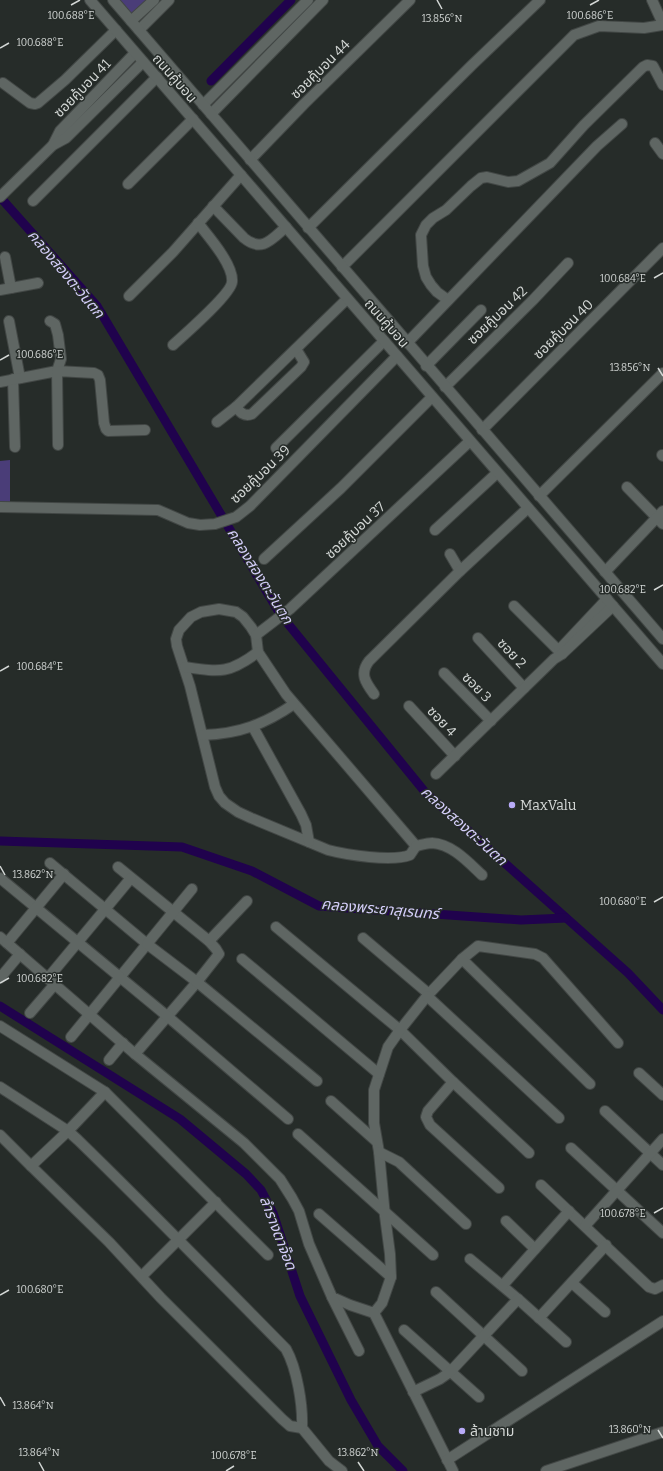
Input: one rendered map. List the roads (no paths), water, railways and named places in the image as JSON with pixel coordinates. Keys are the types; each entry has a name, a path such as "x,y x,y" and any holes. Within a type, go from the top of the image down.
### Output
{"street":[{"name":"ถนนคู้บอน","path":"90,0 663,664"},
{"name":"ถนนคู้บอน","path":"113,0 426,366 663,639"},
{"path":"131,21 154,0"},
{"path":"139,30 168,0"},
{"path":"203,105 308,0"},
{"path":"211,114 323,0"},
{"name":"ซอยคู้บอน 44","path":"250,160 304,104 410,0"},
{"path":"308,228 472,65 540,0"},
{"path":"342,267 574,35 599,26 644,28 658,27 663,24 652,0"},
{"path":"3,83 30,103 35,104 65,80 116,30"},
{"name":"ซอยคู้บอน 41","path":"53,145 60,130 136,53"},
{"name":"ซอยคู้บอน 41","path":"0,197 53,145 66,138 143,62"},
{"path":"448,300 437,292 426,277 423,266 421,235 426,225 433,218 446,210 481,178 487,177 508,182 518,181 550,162 584,125 643,67 647,65 653,66 663,85"},
{"path":"33,201 157,77"},
{"path":"128,184 193,119"},
{"path":"407,343 597,146 622,124"},
{"path":"654,143 663,154"},
{"path":"129,296 173,252 241,175"},
{"path":"213,206 249,243 256,245 267,243 286,227"},
{"path":"174,345 226,294 232,282 230,271 224,259 198,223"},
{"name":"ซอยคู้บอน 40","path":"482,430 663,248"},
{"path":"5,257 11,288"},
{"name":"ซอยคู้บอน 42","path":"445,387 533,300 568,263"},
{"path":"0,290 38,283"},
{"path":"217,422 236,407 347,299"},
{"path":"426,366 481,310"},
{"path":"9,321 16,379 15,447"},
{"path":"50,321 55,324 61,359 57,371 58,445"},
{"path":"276,448 384,341"},
{"path":"236,407 244,415 252,414 301,367 304,359 296,349"},
{"name":"ซอยคู้บอน 39","path":"0,508 106,508 158,510 188,523 200,525 215,524 236,517 250,506 397,356"},
{"path":"0,382 57,371 94,373 100,380 104,423 108,431 145,430"},
{"path":"539,496 663,373"},
{"path":"264,559 341,488 432,397"},
{"name":"ซอยคู้บอน 37","path":"256,635 275,622 290,609 470,441"},
{"path":"435,530 497,473"},
{"path":"605,572 661,518 627,488"},
{"path":"374,694 365,678 365,666 460,571 528,508"},
{"path":"450,554 460,571"},
{"path":"436,774 610,603"},
{"path":"514,606 558,654"},
{"path":"416,846 294,704 258,652 256,635 243,617 236,612 219,609 201,612 191,617 179,630 176,639 177,646 185,667 215,787 219,796 225,803 251,818 328,850 340,853 397,858 410,855 416,846 430,843 449,848 470,863 482,875"},
{"name":"ซอย 2","path":"478,638 524,688"},
{"path":"185,667 207,670 229,669 239,665 258,652"},
{"name":"ซอย 3","path":"444,673 491,721"},
{"path":"203,735 232,732 254,727 276,716 294,704"},
{"name":"ซอย 4","path":"409,706 455,756"},
{"path":"254,727 301,814 306,825 309,842"},
{"path":"50,863 147,944 317,1081"},
{"path":"118,867 209,941 218,951 218,956 135,1054"},
{"path":"64,874 36,908 4,940 123,1044 244,1143 280,1179 299,1211 309,1244 332,1297 359,1351"},
{"path":"0,878 167,1016 288,1119"},
{"path":"30,1013 78,944 132,878"},
{"path":"71,1037 192,889"},
{"path":"209,941 247,901"},
{"path":"276,927 400,1030 529,1153"},
{"path":"363,938 428,995 559,1118"},
{"path":"374,1313 382,1303 390,1277 390,1254 374,1123 374,1090 388,1047 428,995 462,959 480,945 536,954 543,958 618,1043"},
{"path":"0,978 20,954"},
{"path":"242,959 379,1074"},
{"path":"462,959 590,1084"},
{"path":"0,1026 105,1092 268,1255"},
{"path":"109,1060 123,1044"},
{"path":"639,1073 663,1095"},
{"path":"453,1082 428,1111 426,1117 430,1125 499,1188"},
{"path":"0,1087 68,1131 150,1210 286,1349 296,1372 303,1416 302,1428 329,1461 342,1471"},
{"path":"31,1166 68,1131 105,1092"},
{"path":"331,1101 376,1141"},
{"path":"605,1111 663,1165"},
{"path":"0,1134 109,1242 161,1298 282,1419 290,1426 302,1428"},
{"path":"298,1134 433,1255"},
{"path":"585,1226 663,1139"},
{"path":"571,1148 663,1233"},
{"path":"378,1152 399,1162 466,1224"},
{"path":"541,1185 649,1287 655,1289 663,1286"},
{"path":"142,1276 177,1239 216,1202"},
{"path":"503,1285 569,1211"},
{"path":"319,1214 390,1277"},
{"path":"506,1221 535,1249"},
{"path":"539,1318 606,1245"},
{"path":"470,1259 503,1285 566,1342"},
{"path":"572,1283 605,1312"},
{"path":"436,1292 522,1371"},
{"path":"332,1297 374,1313 453,1471"},
{"path":"414,1392 440,1379 450,1372 518,1299"},
{"path":"447,1460 663,1321"},
{"path":"404,1330 479,1398"},
{"path":"546,1471 663,1432"}],"waterway":[{"path":"211,81 291,0"},
{"name":"คลองสองตะวันตก","path":"0,197 97,306 280,614 425,792 628,973 663,1010"},
{"name":"คลองพระยาสุเรนทร์","path":"0,841 182,847 252,871 319,906 521,920 566,918"},
{"name":"ลำรางตาจ๊อด","path":"0,1006 180,1119 246,1174 261,1190 273,1213 300,1296 351,1400 378,1446 403,1471"}],"place":[{"name":"MaxValu","path":"512,805"},
{"name":"ล้านชาม","path":"462,1431"}]}
